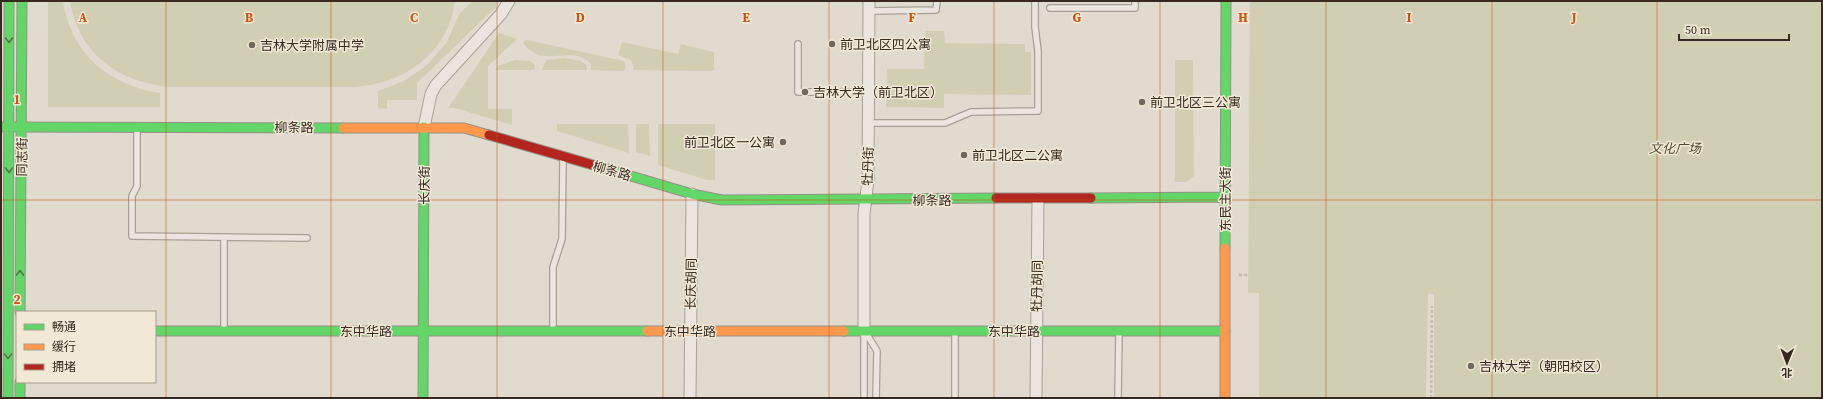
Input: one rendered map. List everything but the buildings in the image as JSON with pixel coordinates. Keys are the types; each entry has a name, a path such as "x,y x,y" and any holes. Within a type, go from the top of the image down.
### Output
{"street":[{"name":"同志街","path":"8,398 9,330 5,127 9,1"},
{"name":"同志街","path":"20,311 22,1"},
{"name":"长庆街","path":"423,398 424,127 431,94 436,85 502,14 508,1"},
{"name":"东民主大街","path":"1225,398 1226,1"},
{"name":"牡丹街","path":"864,331 864,214 868,180 869,6"},
{"name":"柳条路","path":"5,127 464,128 692,194 735,201 1225,198"},
{"name":"长庆胡同","path":"690,398 692,194"},
{"name":"牡丹胡同","path":"1036,398 1038,199"},
{"name":"东中华路","path":"156,331 1225,331"},
{"path":"20,383 20,398"}],"lane":[{"path":"869,6 936,10 937,1"},
{"path":"868,123 945,123 971,112 1038,111 1038,51 1035,27 1035,1"},
{"path":"1050,8 1135,8 1135,1"},
{"path":"798,44 798,92 869,92"},
{"path":"137,127 137,186 132,196 132,236 307,238"},
{"path":"553,331 553,267 562,239 563,157"},
{"path":"224,237 224,330"},
{"path":"864,331 864,398"},
{"path":"864,331 877,351 876,398"},
{"path":"955,331 955,398"},
{"path":"1118,398 1119,331"}],"path":[{"path":"1432,306 1432,398"}],"green space":[{"path":"48,1 63,1 67,20 74,37 95,64 124,83 160,93 160,107 48,107"},
{"name":"吉林大学附属中学","path":"70,1 455,1 451,19 444,36 434,50 422,62 407,72 391,79 355,87 170,87 134,79 118,72 104,62 92,50 82,36 75,20"},
{"path":"472,1 496,1 496,7 417,83 417,100 387,100 387,109 378,108 378,91 404,81 427,65 447,42 459,14"},
{"name":"文化广场","path":"1250,1 1822,1 1822,398 1434,398 1434,294 1428,294 1426,398 1259,398 1259,293 1248,293"},
{"path":"925,31 944,31 945,43 1025,44 1025,52 1031,52 1031,95 944,94 944,108 886,107 887,69 924,69"},
{"path":"499,33 517,39 488,66 488,109 512,109 512,125 455,108 448,108"},
{"path":"527,40 624,61 626,66 624,71 591,70 591,64 585,59 572,55 538,55 523,44 524,41"},
{"path":"622,42 678,54 681,44 714,52 714,71 633,70 631,60 618,55"},
{"path":"564,58 581,61 587,66 587,70 542,70 546,60"},
{"path":"515,60 530,61 535,65 535,70 495,70 498,66"},
{"path":"1175,60 1193,60 1194,176 1186,182 1175,182"},
{"path":"557,124 628,124 629,153 557,131"},
{"path":"636,124 649,124 650,156 636,152"},
{"path":"658,124 715,124 715,180 707,180 658,165"}],"traffic: fast":[{"path":"8,398 9,1"},
{"path":"20,311 22,1"},
{"path":"1225,248 1226,1"},
{"path":"1,127 343,128"},
{"path":"423,398 424,127"},
{"path":"607,169 692,194 722,200 996,198"},
{"path":"1091,198 1225,197"},
{"path":"156,331 647,331"},
{"path":"844,331 1225,331"},
{"path":"20,383 20,398"}],"traffic: slow":[{"path":"343,128 464,128 489,135"},
{"path":"1225,248 1225,398"},
{"path":"647,331 844,331"}],"traffic: jam":[{"path":"489,135 607,169"},
{"path":"996,198 1091,198"}],"place":[{"name":"前卫北区四公寓","path":"832,44"},
{"name":"吉林大学附属中学","path":"252,45"},
{"name":"吉林大学（前卫北区）","path":"805,92"},
{"name":"前卫北区三公寓","path":"1142,102"},
{"name":"前卫北区一公寓","path":"783,142"},
{"name":"前卫北区二公寓","path":"964,155"},
{"name":"吉林大学（朝阳校区）","path":"1471,366"}]}
